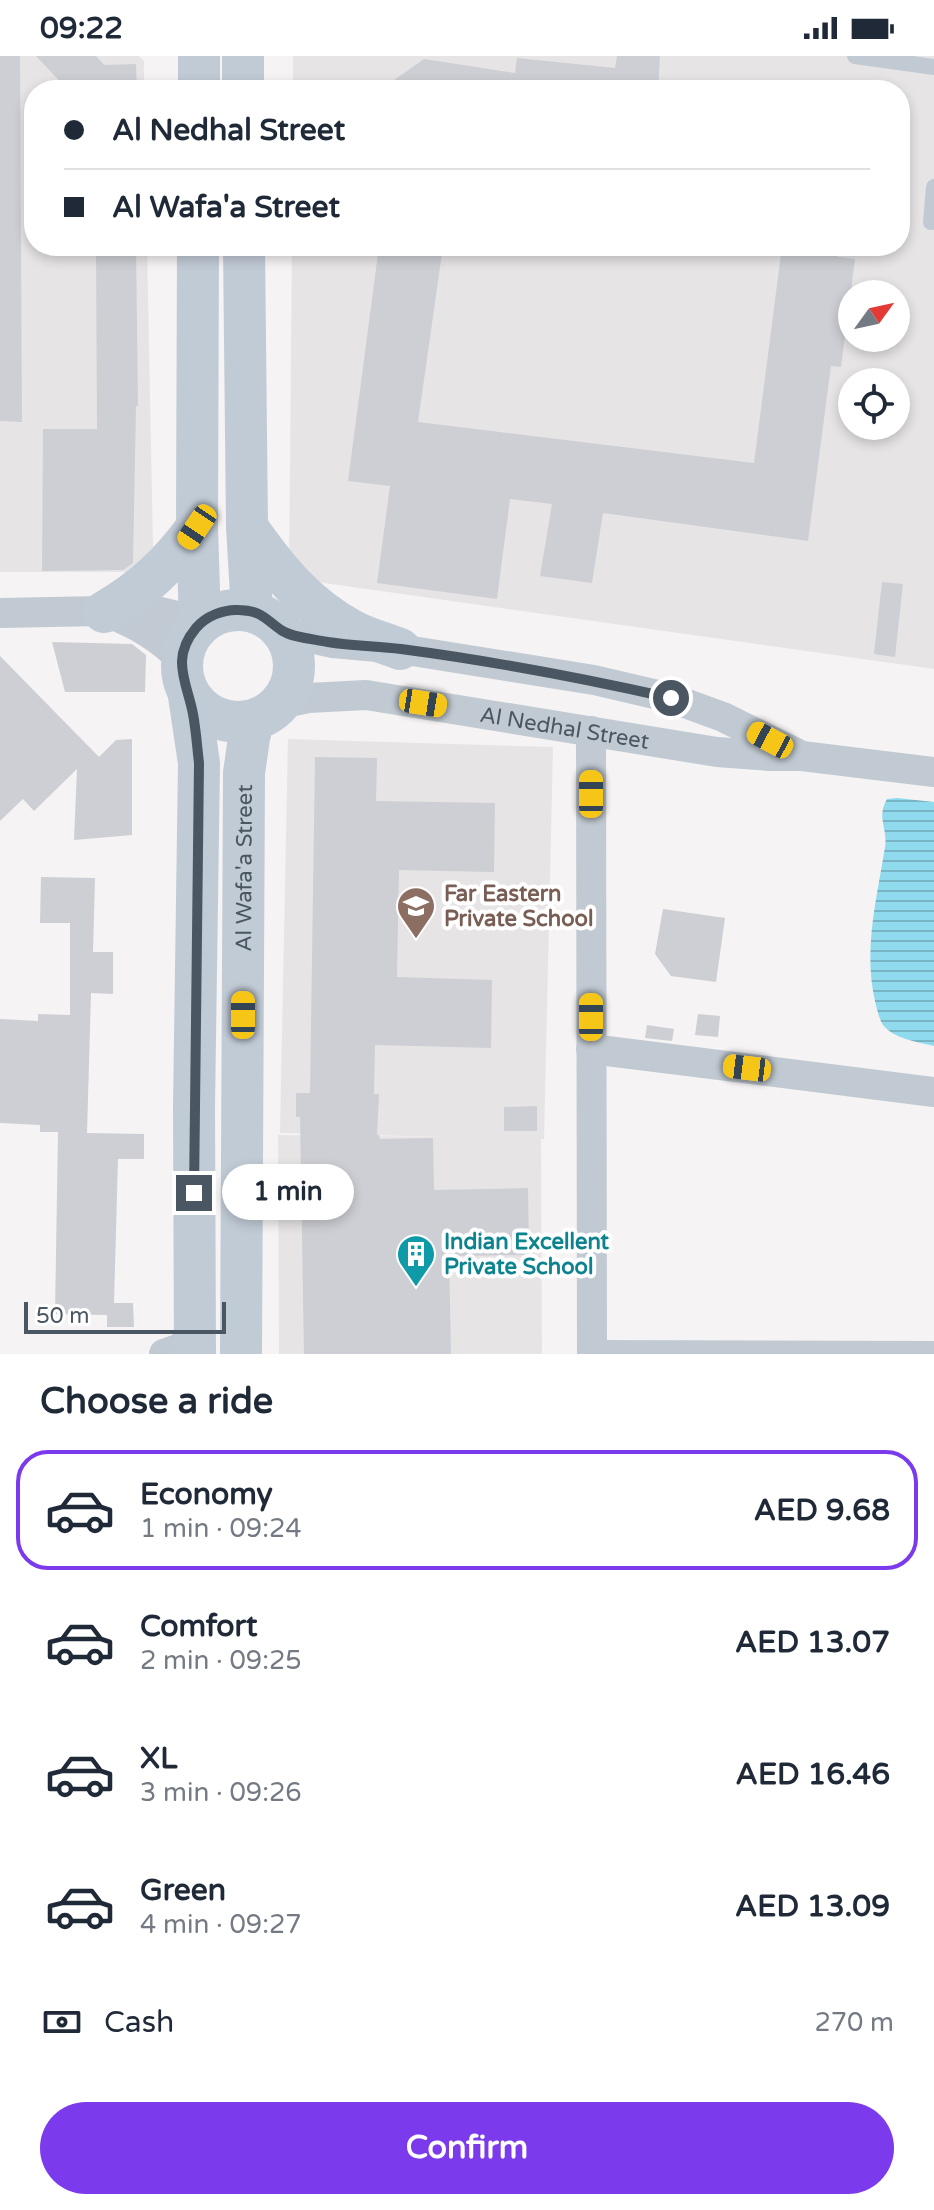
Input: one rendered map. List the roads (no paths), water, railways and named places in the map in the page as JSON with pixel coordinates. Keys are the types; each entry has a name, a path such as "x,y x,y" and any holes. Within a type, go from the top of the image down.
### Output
{"street":[{"path":"243,56 243,80"},
{"name":"Al Wafa'a Street","path":"185,1348 194,1107 199,763 191,652 197,527 198,256"},
{"path":"244,256 247,527 267,621"},
{"path":"104,612 156,576 197,527"},
{"path":"247,527 278,571 313,605 354,632 400,649"},
{"path":"234,609 267,621 290,646 294,676 289,691 267,712 239,723 211,716 199,707 191,652 216,614 234,609"},
{"path":"0,613 104,612 191,652"},
{"name":"Al Nedhal Street","path":"267,621 333,643 400,649 594,680 671,698 723,717 802,756"},
{"name":"Al Nedhal Street","path":"267,712 308,698 366,695 717,752 802,756 934,772"},
{"name":"Al Wafa'a Street","path":"241,1354 244,773 249,738 267,712"},
{"path":"591,731 592,1351"},
{"path":"591,1049 934,1092"}],"lane":[{"path":"855,56 889,58 934,67"},
{"path":"931,222 934,187"},
{"path":"592,1351 934,1349"}],"water":[{"path":"887,799 934,802 934,1046 900,1037 883,1025 872,982 872,924 885,840 882,812"}],"place":[{"name":"Far Eastern Private School","path":"416,940"},
{"name":"Indian Excellent Private School","path":"416,1288"}]}
